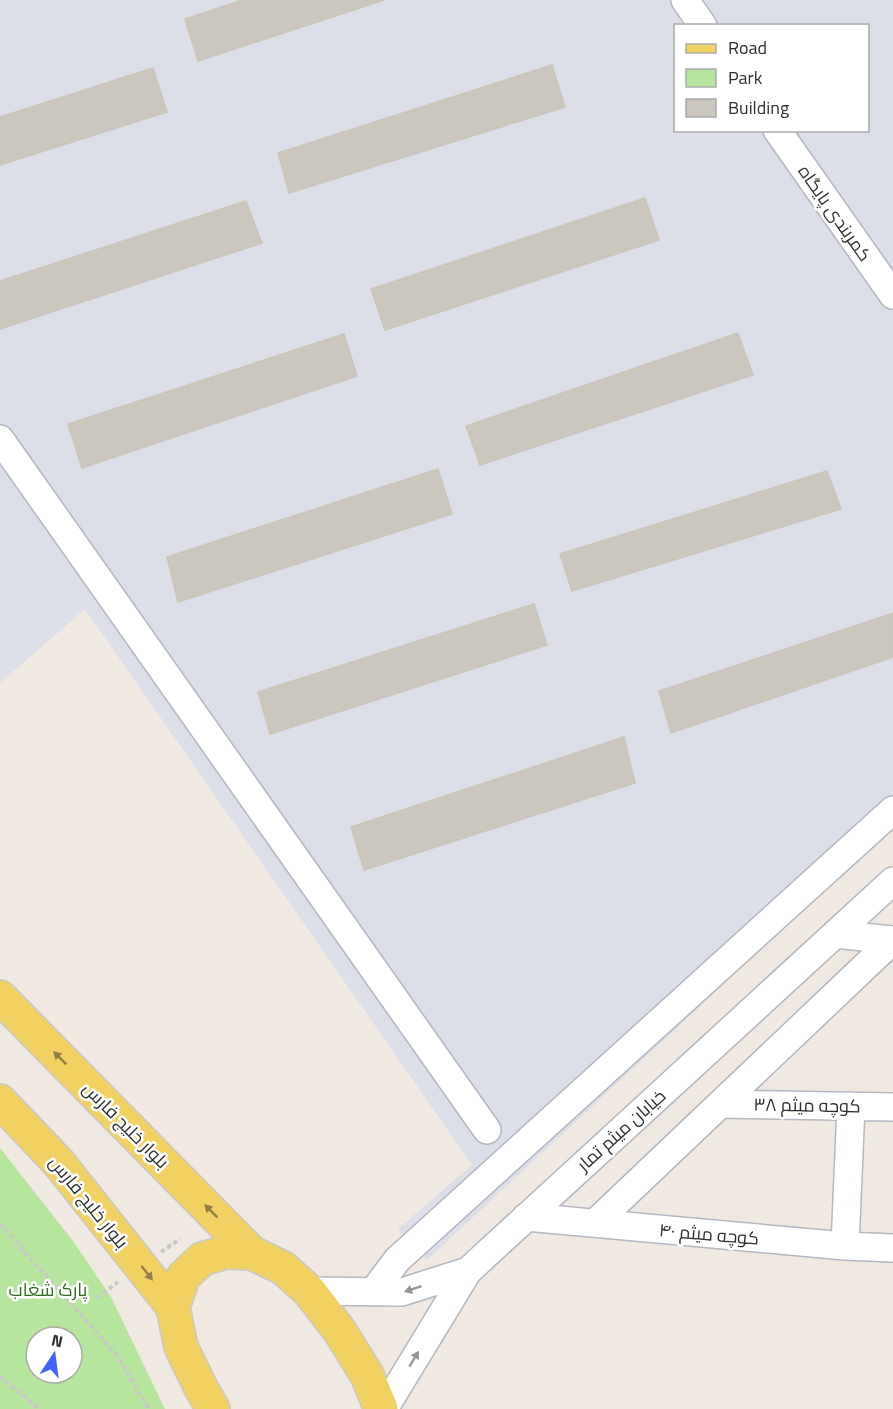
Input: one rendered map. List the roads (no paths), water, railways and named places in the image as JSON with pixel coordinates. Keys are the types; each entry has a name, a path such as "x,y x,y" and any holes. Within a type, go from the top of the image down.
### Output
{"main road":[{"name":"بلوار خلیج‌ فارس","path":"0,997 252,1253"},
{"name":"بلوار خلیج ‌فارس","path":"0,1101 59,1163 173,1306"},
{"path":"213,1409 181,1347 173,1306 183,1277 202,1259 226,1252 252,1253 283,1268 309,1290 339,1330 368,1375 382,1409"}],"street":[{"path":"685,0 702,24"},
{"name":"کمربندی پایگاه","path":"778,132 893,295"},
{"path":"0,440 487,1130"},
{"path":"373,1292 397,1260 893,810"},
{"name":"خیابان میثم تمار","path":"382,1409 468,1271 893,881"},
{"path":"835,934 893,940"},
{"path":"595,1223 893,940"},
{"name":"کوچه میثم ۳۸","path":"721,1104 893,1107"},
{"path":"845,1246 851,1106"},
{"name":"کوچه میثم ۴۰","path":"526,1217 845,1246 893,1248"},
{"path":"309,1290 402,1292 468,1271"}],"park label":[{"name":"پارک شغاب","path":"48,1289"}]}
